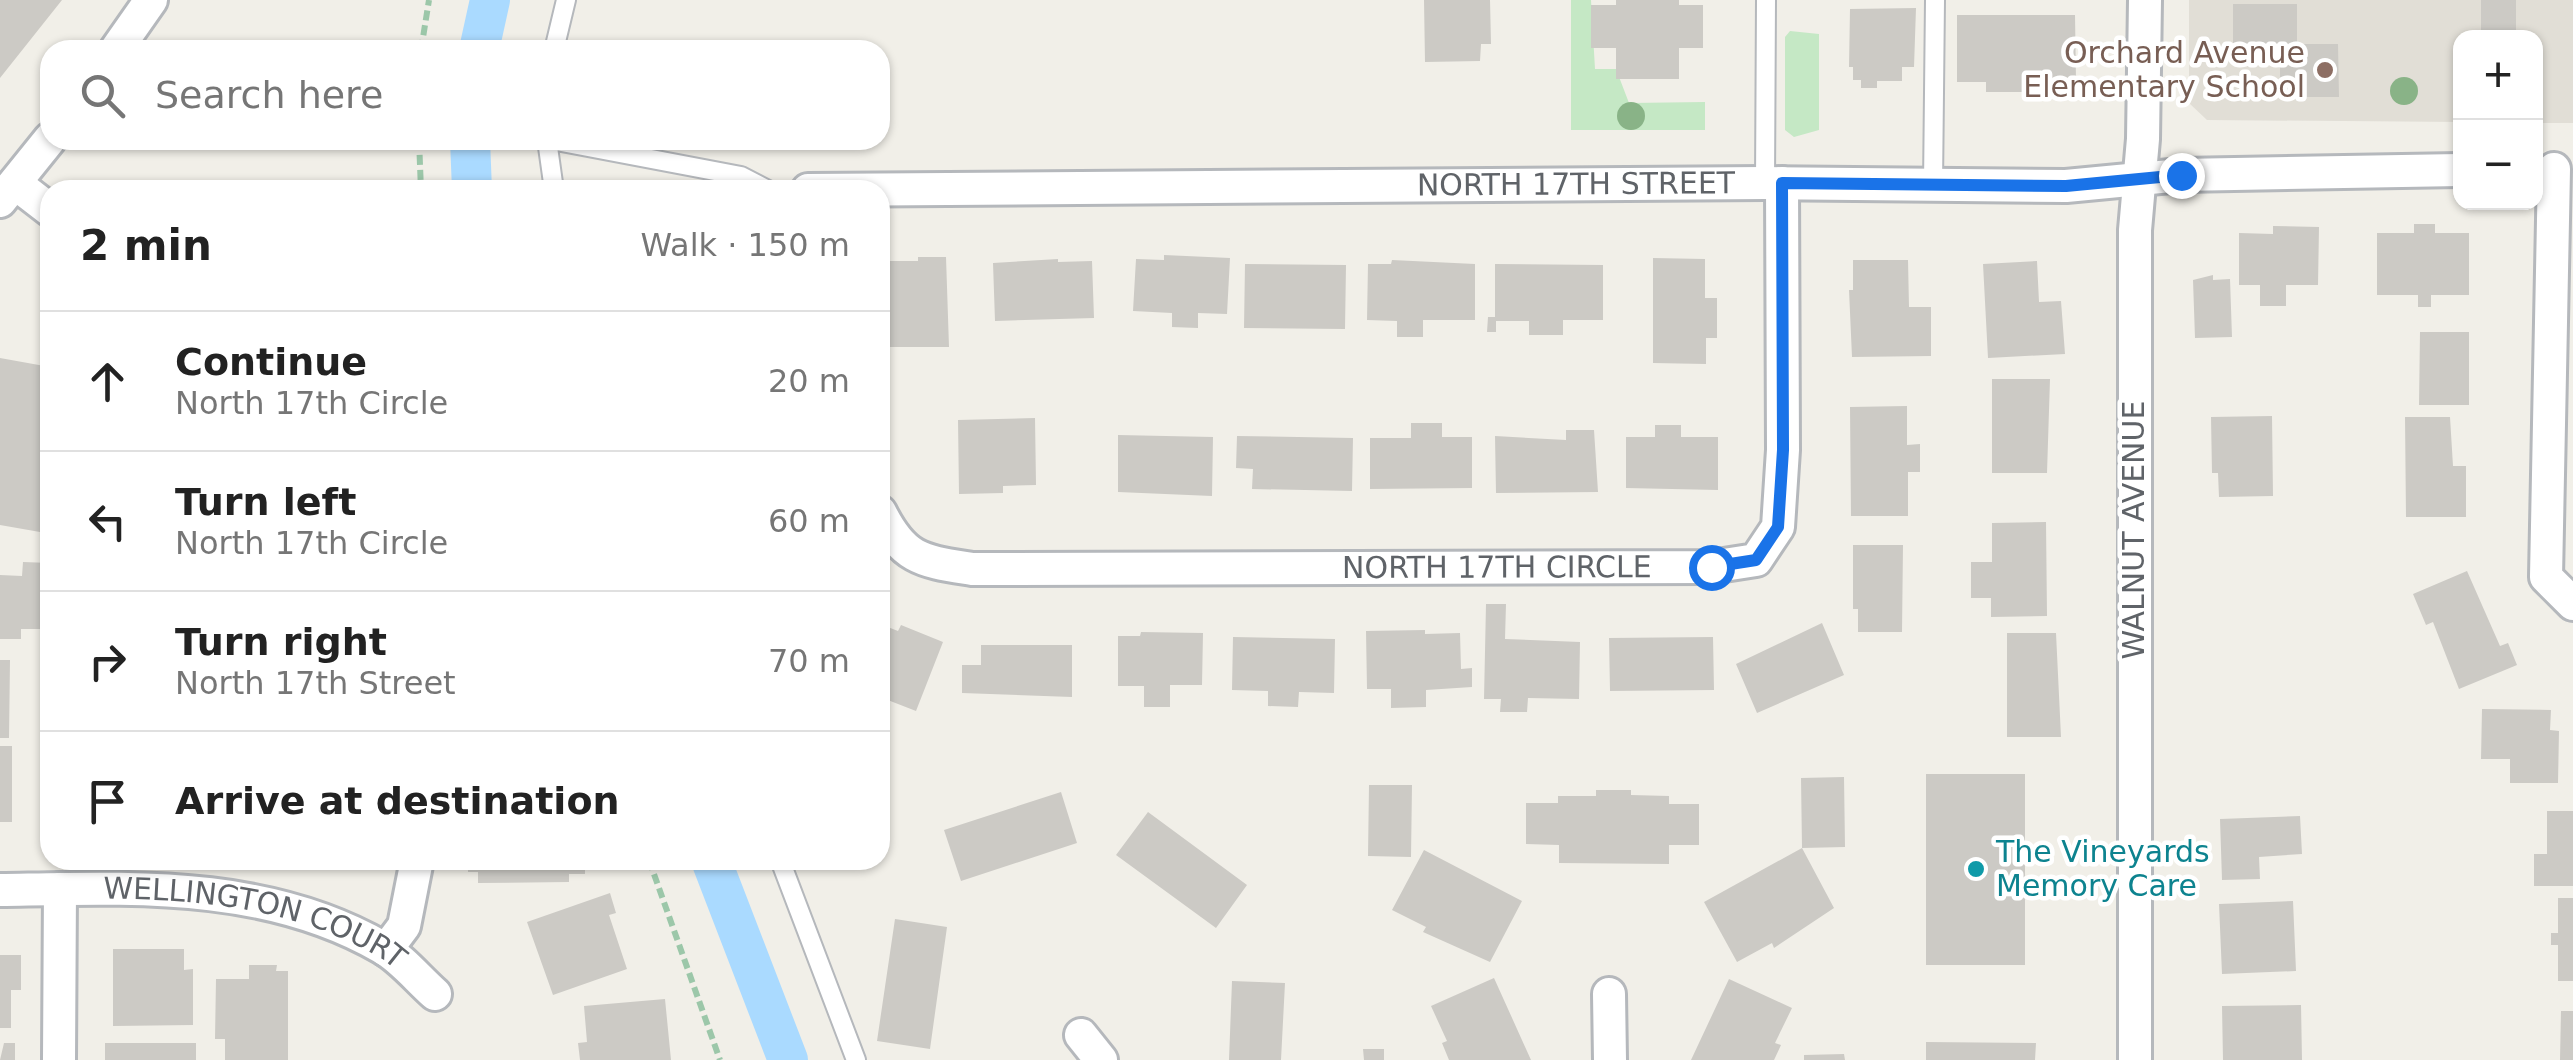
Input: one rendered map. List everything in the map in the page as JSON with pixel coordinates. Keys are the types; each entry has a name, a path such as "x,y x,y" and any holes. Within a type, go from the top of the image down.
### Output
{"street":[{"path":"123,40 150,0"},
{"name":"WALNUT AVENUE","path":"2135,1060 2137,182 2143,139 2144,0"},
{"path":"40,206 8,192 41,150"},
{"path":"2554,169 2546,578 2573,604"},
{"name":"NORTH 17TH STREET","path":"890,189 1933,185 2453,170"},
{"name":"NORTH 17TH CIRCLE","path":"890,532 920,561 972,568 1691,567 1756,560 1778,527 1783,450 1774,183"},
{"path":"386,950 404,926 415,870"},
{"path":"59,1060 81,879"},
{"name":"WELLINGTON COURT","path":"0,890 81,879 254,899 320,918 386,950 435,994"},
{"path":"1609,994 1610,1060"}],"lane":[{"path":"556,40 566,0"},
{"path":"1766,0 1774,183"},
{"path":"1933,185 1934,0"},
{"path":"550,150 553,180"},
{"path":"602,150 748,180"},
{"path":"784,870 856,1060"}],"path":[{"path":"423,40 429,0"},
{"path":"419,150 420,180"},
{"path":"653,870 720,1060"}],"shaded area":[{"name":"Orchard Avenue Elementary School","path":"2189,0 2573,0 2573,123 2543,123 2543,30 2453,30 2453,122 2207,120 2189,103"}],"green space":[{"path":"1571,0 1591,0 1595,69 1616,69 1629,103 1705,102 1705,130 1571,130"},
{"path":"1790,31 1819,34 1819,130 1794,137 1785,130 1785,37"}],"building":[{"path":"0,0 62,0 0,78"},
{"path":"1424,0 1490,0 1491,44 1481,44 1480,61 1425,62"},
{"path":"1616,0 1679,0 1679,5 1703,5 1703,48 1679,48 1679,79 1616,79 1616,48 1591,48 1591,5 1616,5"},
{"path":"2481,0 2516,0 2516,30 2481,30"},
{"path":"2233,4 2297,4 2297,44 2338,44 2339,97 2280,97 2280,56 2233,56"},
{"path":"1916,8 1914,67 1902,67 1902,81 1877,81 1877,88 1861,88 1861,80 1853,80 1853,67 1849,67 1850,9"},
{"path":"1957,15 2075,15 2076,81 2047,81 2047,92 1986,92 1986,82 1957,82"},
{"path":"2414,224 2435,224 2435,233 2469,233 2469,295 2431,295 2431,307 2418,307 2418,295 2377,295 2377,233 2414,233"},
{"path":"2273,226 2319,227 2318,285 2286,285 2286,306 2260,306 2260,285 2239,285 2239,233 2273,234"},
{"path":"1164,255 1230,258 1227,314 1198,313 1198,328 1172,327 1172,313 1133,311 1136,259 1164,260"},
{"path":"918,257 946,257 949,347 890,347 890,261 918,261"},
{"path":"1653,258 1705,259 1705,298 1717,298 1717,338 1706,338 1706,364 1653,363"},
{"path":"1392,260 1475,264 1475,320 1423,320 1423,337 1397,337 1397,321 1367,320 1368,264 1391,264"},
{"path":"1853,260 1908,260 1909,307 1931,307 1931,356 1852,357 1849,290 1853,290"},
{"path":"1092,261 1094,318 995,321 993,263"},
{"path":"2037,261 2039,302 2061,301 2065,354 1988,358 1983,264"},
{"path":"1245,264 1346,265 1345,329 1244,328"},
{"path":"1495,264 1603,265 1603,320 1563,320 1563,335 1529,335 1529,321 1496,321 1496,332 1487,332 1488,317 1495,317"},
{"path":"2213,275 2213,280 2230,279 2232,337 2195,338 2193,280"},
{"path":"2420,332 2469,332 2469,405 2419,405"},
{"path":"0,358 40,365 40,532 0,525"},
{"path":"1992,379 2050,379 2047,473 1992,473"},
{"path":"1907,406 1907,445 1920,444 1920,472 1908,472 1908,516 1851,516 1850,407"},
{"path":"2272,416 2273,496 2219,497 2218,473 2212,473 2211,417"},
{"path":"2405,417 2450,417 2453,466 2466,466 2466,517 2406,517"},
{"path":"1035,418 1036,485 1003,486 1003,493 959,494 958,420"},
{"path":"1411,423 1442,423 1442,437 1472,437 1472,488 1370,489 1370,438 1411,438"},
{"path":"1655,425 1681,425 1681,437 1718,437 1718,490 1626,488 1626,437 1655,437"},
{"path":"1566,430 1594,430 1598,492 1496,493 1495,436 1566,440"},
{"path":"1118,435 1213,437 1212,496 1118,492"},
{"path":"1237,436 1353,438 1352,491 1252,489 1253,469 1236,468"},
{"path":"2046,522 2047,616 1991,617 1991,598 1971,598 1971,562 1992,562 1992,523"},
{"path":"1853,545 1903,545 1902,632 1858,632 1858,609 1853,609"},
{"path":"23,562 40,563 40,629 21,629 21,639 0,639 0,575 22,576"},
{"path":"2467,571 2500,646 2508,643 2517,665 2459,689 2433,622 2426,625 2413,594"},
{"path":"1486,604 1506,604 1505,639 1580,642 1579,699 1528,698 1527,712 1500,712 1501,699 1484,699"},
{"path":"1822,623 1844,675 1757,713 1736,664"},
{"path":"901,625 943,642 916,711 890,701 890,628 898,631"},
{"path":"1425,630 1425,634 1460,633 1461,669 1472,668 1472,687 1426,690 1426,707 1391,708 1391,689 1367,689 1366,631"},
{"path":"1141,632 1203,633 1202,685 1170,685 1170,707 1144,707 1144,686 1118,686 1118,636 1140,636"},
{"path":"2007,633 2056,633 2061,737 2007,737"},
{"path":"1233,637 1335,639 1334,693 1299,692 1298,707 1268,706 1268,691 1232,690"},
{"path":"1713,637 1714,690 1610,691 1609,638"},
{"path":"981,645 1072,645 1072,697 962,693 962,665 981,665"},
{"path":"0,660 10,660 9,738 0,738"},
{"path":"2482,709 2551,710 2550,730 2559,731 2558,783 2510,783 2510,759 2481,759"},
{"path":"0,746 12,746 12,822 0,822"},
{"name":"The Vineyards Memory Care","path":"1926,774 2025,774 2025,965 1926,965"},
{"path":"1844,777 1845,847 1802,848 1801,778"},
{"path":"1369,785 1412,785 1411,857 1368,856"},
{"path":"1596,790 1631,790 1631,795 1669,796 1669,804 1699,804 1699,845 1669,845 1669,864 1559,863 1559,845 1526,844 1526,803 1558,803 1558,796 1596,796"},
{"path":"1061,792 1077,843 961,881 944,830"},
{"path":"2547,811 2573,811 2573,886 2534,886 2534,854 2547,854"},
{"path":"1148,812 1247,885 1216,928 1116,855"},
{"path":"2300,816 2302,854 2259,857 2260,879 2222,880 2220,819"},
{"path":"1802,848 1834,908 1774,948 1772,943 1737,962 1704,902"},
{"path":"1424,850 1522,901 1490,962 1423,932 1426,927 1392,910"},
{"path":"585,870 585,874 569,874 569,882 478,883 478,872 468,872"},
{"path":"610,893 616,913 609,915 627,969 553,995 527,922"},
{"path":"2558,898 2573,898 2573,981 2558,981 2558,945 2551,945 2551,933 2558,933"},
{"path":"2293,901 2296,971 2222,974 2219,904"},
{"path":"895,919 947,927 930,1049 877,1041"},
{"path":"113,949 184,949 184,970 193,969 193,1025 113,1026"},
{"path":"0,955 21,955 21,990 11,990 11,1028 0,1028"},
{"path":"249,965 277,965 276,971 288,971 288,1060 225,1060 225,1039 215,1039 216,979 249,979"},
{"path":"1494,978 1531,1060 1449,1060 1442,1043 1447,1041 1431,1006"},
{"path":"1729,979 1792,1008 1775,1043 1781,1045 1774,1060 1691,1060"},
{"path":"1232,981 1285,983 1281,1060 1229,1060"},
{"path":"665,999 671,1060 580,1060 578,1043 587,1042 584,1006"},
{"path":"2301,1005 2302,1060 2223,1060 2222,1006"},
{"path":"2561,1011 2573,1011 2573,1060 2560,1060"},
{"path":"1926,1042 2036,1043 2035,1060 1926,1060"},
{"path":"4,1043 15,1043 15,1060 0,1060"},
{"path":"105,1043 196,1043 196,1060 105,1060"},
{"path":"1363,1049 1384,1049 1384,1060 1364,1060"},
{"path":"1844,1054 1845,1060 1804,1060 1804,1055"}],"waterway":[{"path":"481,40 490,0"},
{"path":"470,150 472,180"},
{"path":"715,870 788,1060"}],"place":[{"name":"Orchard Avenue Elementary School","path":"2325,70"},
{"name":"The Vineyards Memory Care","path":"1976,869"}],"route":[{"path":"1711,567 1756,560 1778,527 1783,450 1782,183 2066,186 2181,175"}]}
